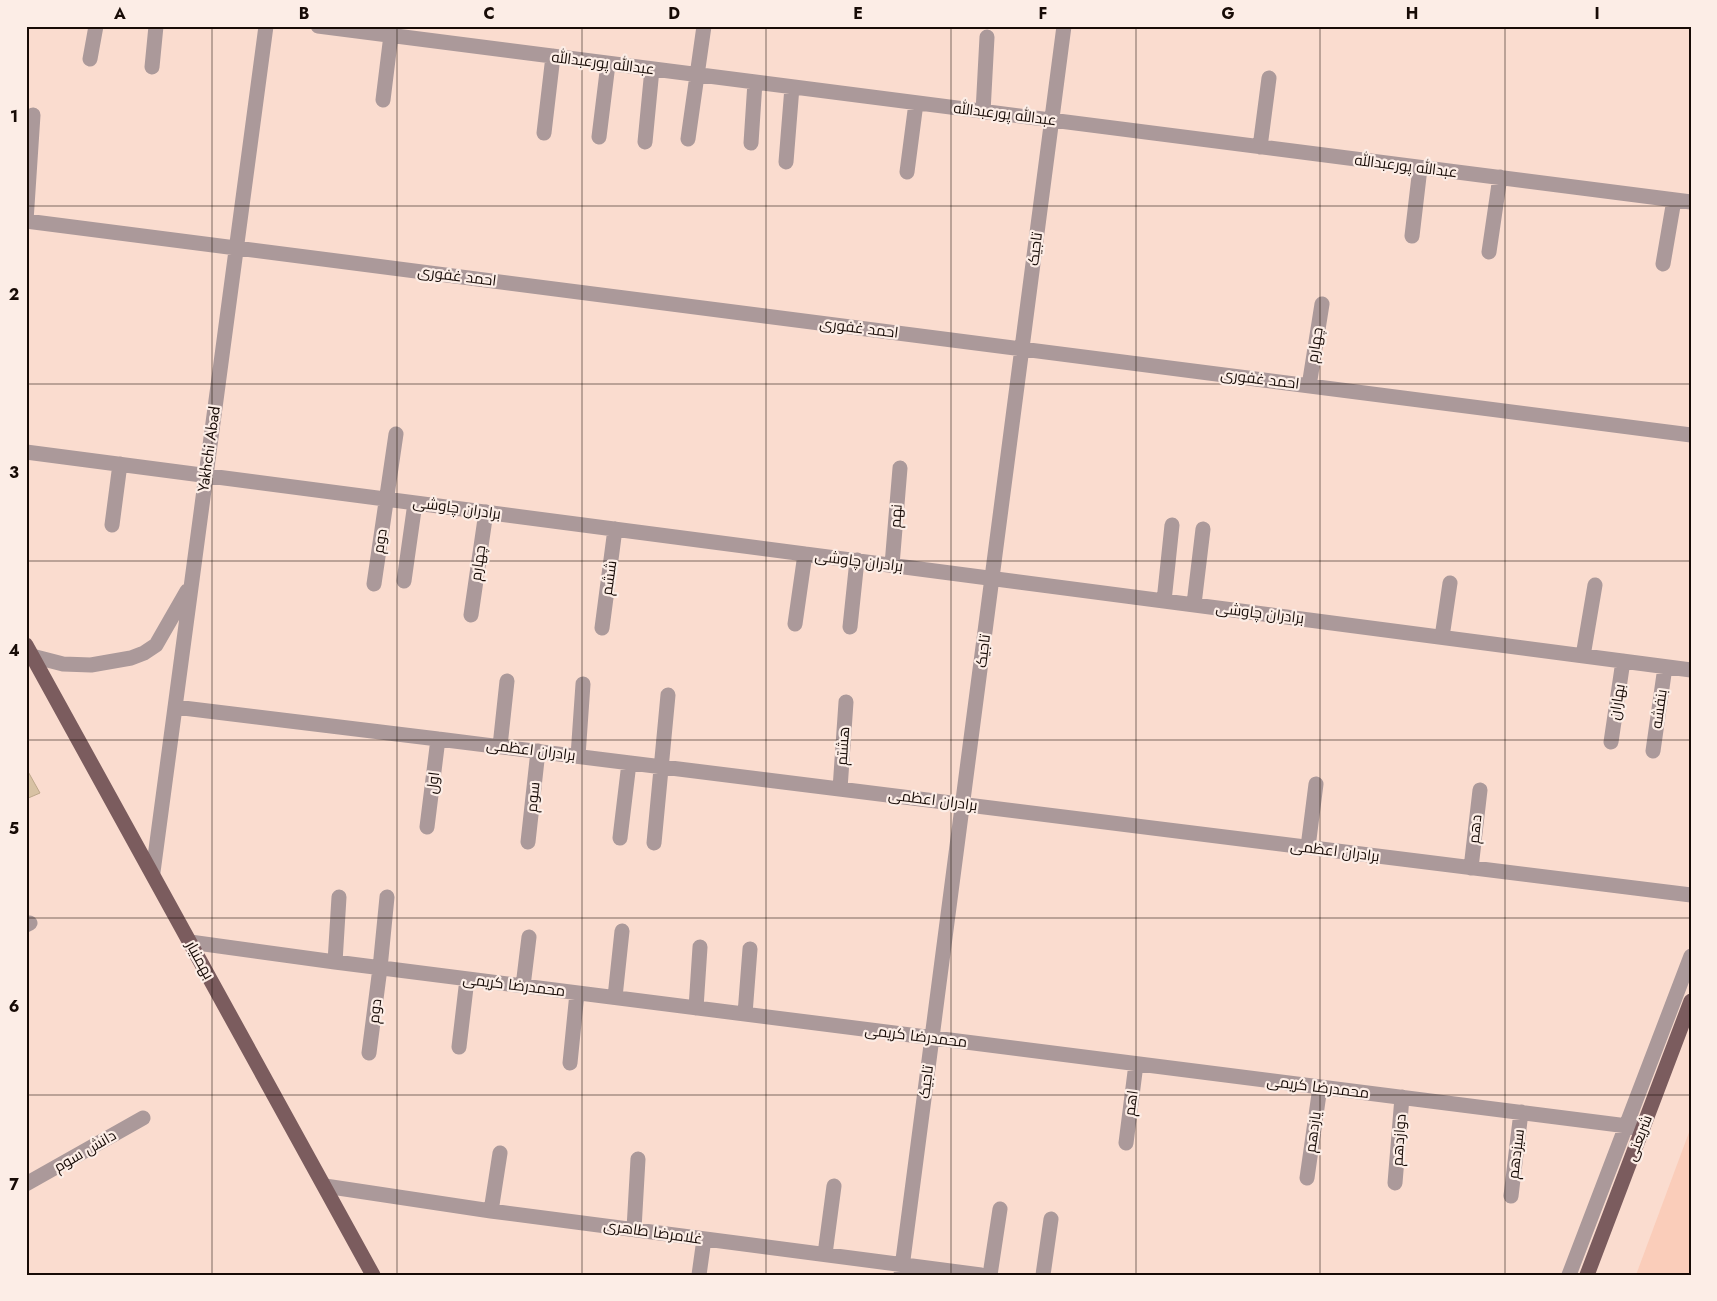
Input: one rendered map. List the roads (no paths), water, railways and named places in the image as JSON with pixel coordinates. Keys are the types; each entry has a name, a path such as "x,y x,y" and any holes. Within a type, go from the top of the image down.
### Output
{"main road":[{"name":"بهمنیار","path":"29,650 373,1275"},
{"name":"شریعتی","path":"1587,1275 1691,1001"}],"street":[{"path":"90,59 96,26"},
{"path":"152,67 156,26"},
{"name":"Yakhchi Abad","path":"152,872 266,26"},
{"name":"عبدالله پورعبدالله","path":"318,26 391,31 608,64 1691,202"},
{"path":"688,139 704,26"},
{"name":"تاجیک","path":"902,1270 1064,26"},
{"path":"383,100 391,31"},
{"path":"984,112 987,37"},
{"path":"544,133 553,56"},
{"path":"599,136 608,64"},
{"path":"644,142 652,69"},
{"path":"1260,147 1269,78"},
{"path":"752,143 755,82"},
{"path":"786,162 792,87"},
{"path":"906,172 916,103"},
{"path":"26,221 33,115"},
{"path":"1412,236 1420,168"},
{"path":"1489,252 1500,177"},
{"path":"1663,264 1674,200"},
{"name":"احمد غفوری","path":"26,221 1691,434"},
{"name":"چهارم","path":"1309,386 1322,304"},
{"path":"387,499 396,434"},
{"name":"برادران چاوشی","path":"26,452 1691,670"},
{"path":"112,525 120,464"},
{"name":"نهم","path":"892,565 900,468"},
{"name":"دوم","path":"374,584 387,499"},
{"path":"404,581 416,502"},
{"name":"چهارم","path":"471,615 486,512"},
{"path":"1164,601 1172,525"},
{"name":"ششم","path":"602,628 615,529"},
{"path":"1194,604 1203,529"},
{"path":"794,624 805,554"},
{"path":"850,627 857,560"},
{"path":"29,650 63,664 91,665 131,658 144,653 156,645 192,583"},
{"path":"1442,637 1450,583"},
{"path":"1583,656 1595,585"},
{"name":"بهاران","path":"1611,742 1623,661"},
{"name":"بنفشه","path":"1653,751 1665,667"},
{"path":"500,746 507,681"},
{"path":"578,756 583,684"},
{"path":"654,843 668,694"},
{"name":"هشتم","path":"840,789 846,702"},
{"name":"برادران اعظمی","path":"174,708 438,738 1691,895"},
{"name":"اول","path":"427,826 438,738"},
{"name":"سوم","path":"528,842 538,752"},
{"path":"620,838 629,763"},
{"path":"1308,847 1316,784"},
{"name":"دهم","path":"1471,868 1480,790"},
{"path":"335,962 339,898"},
{"path":"380,968 387,898"},
{"path":"615,997 622,931"},
{"path":"523,986 529,937"},
{"name":"محمدرضا کریمی","path":"190,942 380,968 1643,1128"},
{"path":"696,1008 700,947"},
{"path":"745,1014 750,949"},
{"path":"1569,1275 1691,956"},
{"name":"دوم","path":"369,1053 380,968"},
{"path":"458,1046 467,979"},
{"path":"570,1063 577,993"},
{"name":"اهم","path":"1126,1143 1136,1064"},
{"name":"یازدهم","path":"1307,1178 1320,1087"},
{"name":"دوازدهم","path":"1395,1183 1402,1097"},
{"name":"سیزدهم","path":"1511,1196 1521,1112"},
{"name":"دانش سوم","path":"26,1184 143,1118"},
{"path":"491,1211 500,1153"},
{"path":"634,1229 638,1159"},
{"name":"غلامرضا طاهری","path":"325,1186 491,1211 825,1254 902,1270 981,1275"},
{"path":"825,1254 834,1186"},
{"path":"990,1275 1000,1209"},
{"path":"1042,1275 1051,1220"},
{"path":"699,1275 704,1239"}]}
